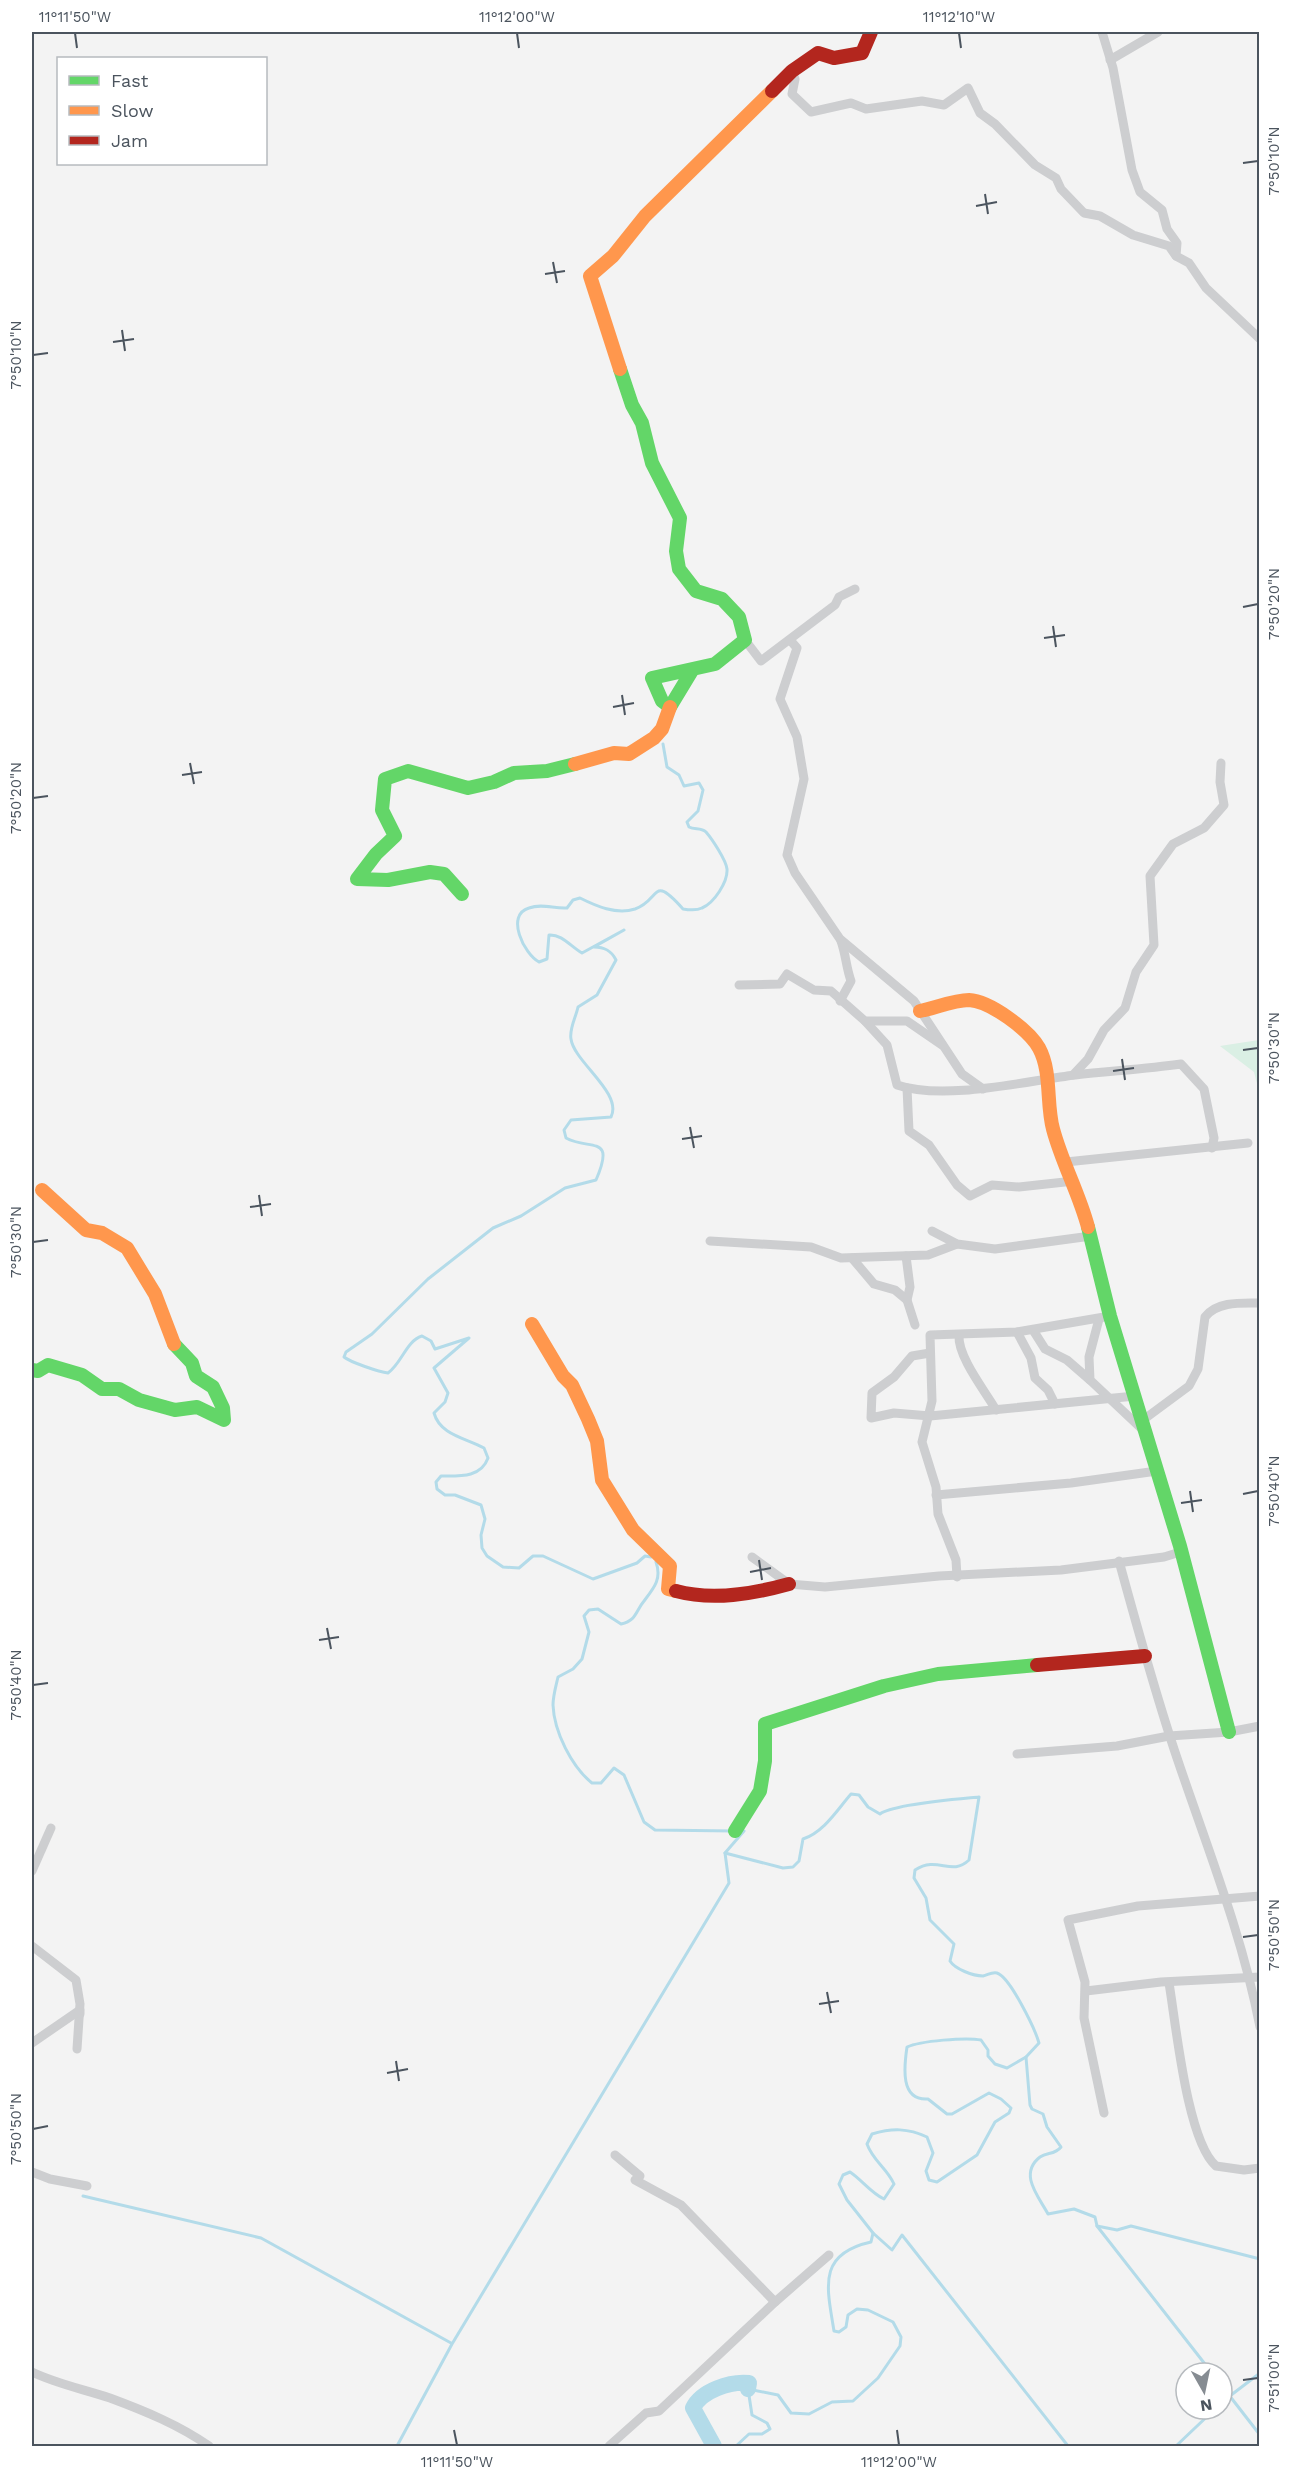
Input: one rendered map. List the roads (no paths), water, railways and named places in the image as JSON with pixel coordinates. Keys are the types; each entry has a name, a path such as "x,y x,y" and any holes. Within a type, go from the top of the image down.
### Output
{"street":[{"path":"855,589 839,597 835,605 761,661 745,640 739,617 722,599 709,600 696,594 683,576 675,553 680,518 664,492 650,455 644,424 632,405 590,276 613,256 645,216 792,71 818,53 834,58 862,53 871,32"},
{"path":"1102,32 1110,60 1132,170 1140,192 1162,210 1167,229 1177,243 1176,256"},
{"path":"1110,60 1158,32"},
{"path":"792,71 795,79 792,94 811,112 851,103 866,109 922,101 944,105 968,88 980,113 995,123 1035,165 1056,178 1061,189 1084,213 1100,216 1133,235 1169,246 1176,256 1190,263 1206,288 1260,339"},
{"path":"670,707 662,700 652,678 716,664 745,640"},
{"path":"790,640 797,648 780,699 797,737 804,779 787,855 795,873 840,939 846,954 844,964 851,981 840,1001"},
{"path":"462,894 444,874 437,873 400,876 388,880 357,879 376,854 394,836 395,829 383,810 382,791 385,779 408,771 468,788 506,779 514,774 547,771 614,753 629,754 654,738 662,729 670,707 693,669"},
{"path":"1073,1075 1088,1059 1104,1030 1125,1008 1136,972 1154,945 1150,876 1173,844 1204,828 1224,805 1220,782 1221,763"},
{"path":"840,939 901,988 920,1011 962,1074 983,1089"},
{"path":"739,985 780,984 788,974 814,990 831,991 887,1045 897,1085 907,1088 983,1089 1073,1075 1181,1064 1204,1089 1214,1138 1212,1148"},
{"path":"920,1011 969,999 987,1005 1011,1019 1039,1048 1047,1079 1048,1109 1059,1152 1074,1181 1091,1236 1105,1318 1143,1420 1180,1546 1229,1731"},
{"path":"864,1022 907,1021 942,1044"},
{"path":"907,1088 909,1131 929,1145 957,1185 970,1196 992,1185 1019,1187 1074,1181"},
{"path":"1066,1162 1248,1143"},
{"path":"32,1370 38,1371 48,1365 82,1375 102,1389 118,1389 139,1400 175,1410 197,1407 226,1423 223,1408 213,1387 196,1376 192,1364 174,1345 155,1294 127,1248 102,1233 86,1230 59,1203 42,1190"},
{"path":"932,1230 957,1244 995,1249 1091,1236"},
{"path":"710,1241 811,1247 841,1258 928,1256 957,1244"},
{"path":"906,1256 910,1287 907,1300 915,1325"},
{"path":"852,1258 874,1284 895,1290 907,1300"},
{"path":"1143,1420 1189,1386 1198,1370 1205,1317 1209,1311 1235,1304 1260,1303"},
{"path":"957,1577 956,1560 938,1515 936,1495 922,1442 923,1431 930,1416 930,1335 959,1336 1017,1332 1105,1318"},
{"path":"1090,1380 1089,1357 1105,1318"},
{"path":"532,1324 563,1376 572,1385 588,1419 597,1441 602,1480 633,1530 670,1566 668,1588 683,1594 736,1594 767,1591 789,1584 825,1587 899,1579 1061,1570 1164,1557 1177,1553 1180,1546"},
{"path":"1033,1330 1045,1349 1067,1360 1147,1434"},
{"path":"1017,1332 1031,1358 1035,1378 1048,1390 1055,1404"},
{"path":"959,1336 959,1344 968,1364 996,1410"},
{"path":"930,1353 912,1356 894,1377 872,1393 871,1418 894,1413 930,1416 1135,1396"},
{"path":"936,1495 1071,1484 1157,1471"},
{"path":"752,1557 789,1584"},
{"path":"1119,1561 1169,1736 1255,1977 1260,2027"},
{"path":"735,1831 760,1791 765,1761 765,1724 884,1686 938,1674 1145,1656"},
{"path":"1017,1754 1117,1746 1169,1736 1260,1726"},
{"path":"32,1871 51,1828"},
{"path":"1104,2113 1084,2018 1086,1991 1068,1920 1112,1910 1226,1897 1260,1896"},
{"path":"32,1946 76,1980 80,2010 32,2043"},
{"path":"1086,1991 1255,1977"},
{"path":"1169,1983 1187,2085 1202,2148 1216,2166 1244,2170 1260,2168"},
{"path":"615,2155 639,2176 636,2180 681,2205 775,2302"},
{"path":"32,2172 50,2179 87,2186"},
{"path":"609,2446 646,2413 659,2411 775,2302 829,2255"},
{"path":"32,2372 54,2383 109,2398 159,2418 183,2429 209,2446"}],"waterway":[{"path":"651,1557 645,1556 637,1563 593,1579 543,1556 533,1556 519,1568 503,1567 487,1556 482,1548 481,1535 485,1519 481,1505 455,1495 445,1495 437,1489 436,1482 441,1476 462,1476 475,1472 485,1465 488,1458 484,1448 448,1431 437,1420 434,1413 445,1402 448,1393 434,1368 469,1338 435,1349 431,1341 422,1336 412,1342 388,1373 365,1367 344,1357 346,1352 372,1334 428,1279 493,1228 521,1216 565,1188 596,1180 601,1166 602,1150 566,1138 564,1130 571,1120 611,1117 613,1108 604,1088 574,1048 571,1031 578,1007 597,995 616,960 607,950 594,947 624,930 582,953 562,939 549,935 547,959 539,962 533,958 519,935 518,918 529,908 539,906 567,908 573,900 580,898 599,907 628,911 643,905 661,891 673,898 683,909 688,910 702,908 715,897 723,886 727,874 726,865 706,832 689,827 687,822 698,811 703,790 699,783 684,786 679,775 667,767 663,744"},
{"path":"656,1562 658,1568 656,1583 630,1620 621,1624 598,1609 589,1610 584,1616 589,1632 582,1659 573,1669 558,1677 553,1705 557,1726 571,1758 592,1783 601,1783 614,1768 624,1775 644,1822 655,1830 733,1831"},
{"path":"736,2446 749,2434 762,2434 770,2429 767,2423 752,2415 748,2389 778,2395 791,2413 809,2414 832,2402 853,2401 878,2378 900,2346 901,2337 893,2322 868,2310 857,2309 848,2315 846,2327 839,2332 834,2331 829,2300 828,2287 834,2264 841,2255 854,2247 871,2242 873,2233 847,2200 839,2184 843,2175 850,2172 884,2199 894,2184 867,2144 872,2134 900,2130 927,2137 933,2153 926,2171 929,2180 937,2182 977,2155 995,2122 1009,2113 1011,2108 1001,2099 989,2093 952,2114 947,2114 928,2099 912,2095 908,2089 905,2073 907,2047 943,2040 981,2040 988,2050 988,2056 995,2064 1007,2068 1026,2057 1039,2043 1021,2004 1002,1977 997,1973 983,1976 969,1973 956,1967 950,1961 954,1944 930,1920 926,1898 914,1878 915,1870 923,1866 931,1864 956,1867 969,1860 979,1797 898,1807 880,1814 868,1807 859,1795 851,1794 824,1826 803,1839 799,1861 793,1867 783,1868 725,1853 744,1831 739,1831"},
{"path":"397,2446 452,2344 729,1883 725,1853"},
{"path":"1026,2057 1030,2105 1032,2109 1043,2114 1047,2127 1061,2147 1040,2157 1031,2171 1032,2186 1048,2214 1074,2209 1095,2217 1097,2226 1117,2230 1131,2226 1260,2259"},
{"path":"83,2196 261,2238 451,2343"},
{"path":"1097,2226 1203,2361"},
{"path":"873,2233 892,2250 902,2235 1068,2446"},
{"path":"1234,2393 1260,2373"},
{"path":"714,2446 693,2408 702,2397 717,2388 749,2383 748,2389"},
{"path":"1234,2401 1260,2435"},
{"path":"1176,2446 1202,2421"}]}
